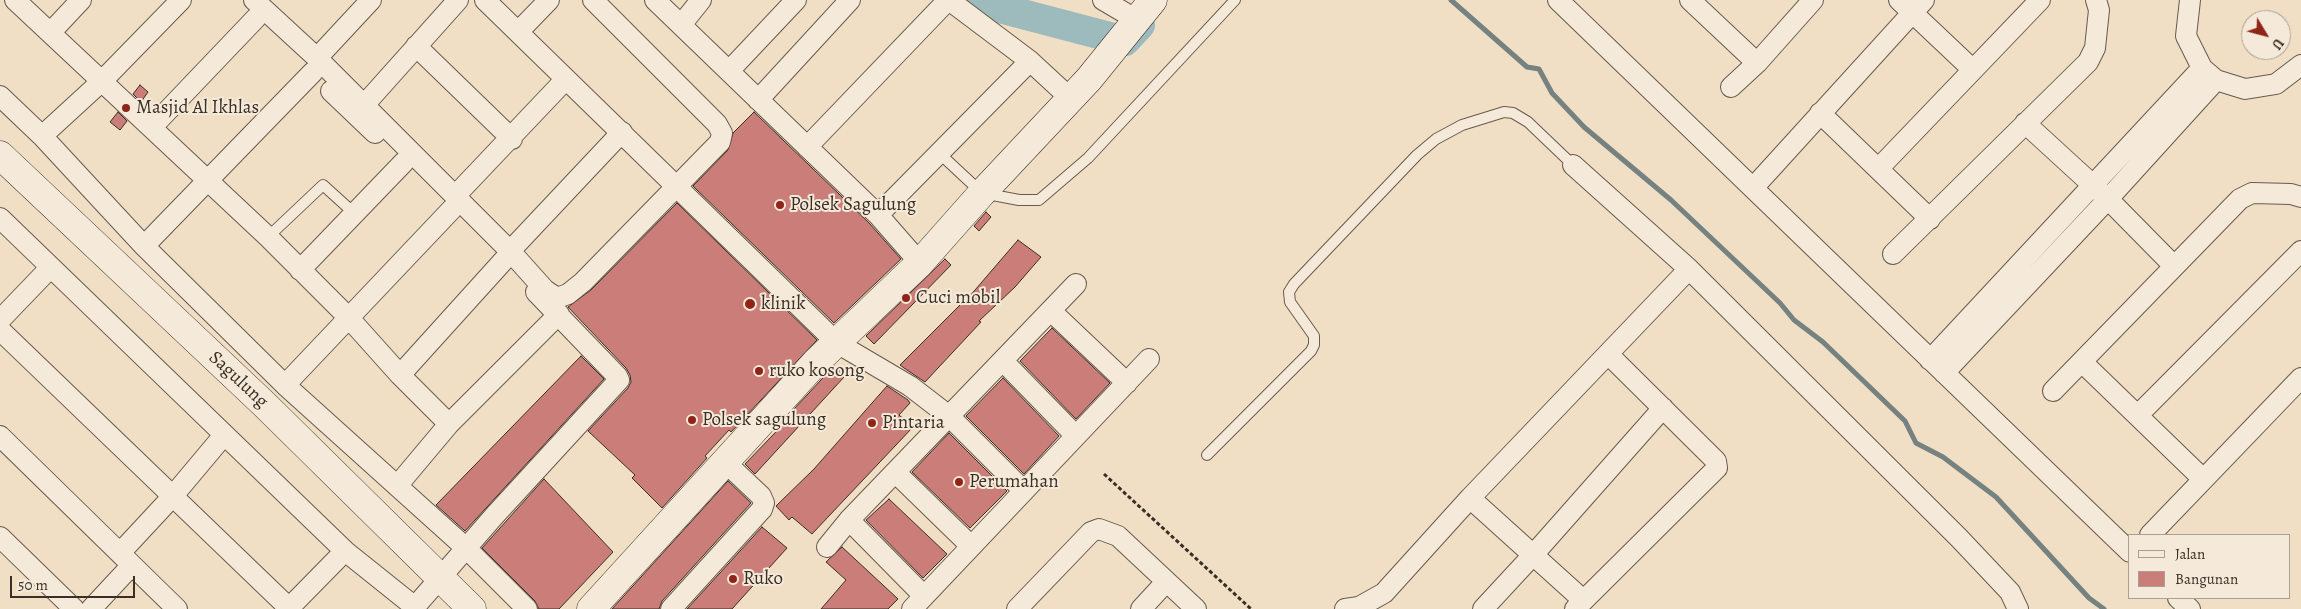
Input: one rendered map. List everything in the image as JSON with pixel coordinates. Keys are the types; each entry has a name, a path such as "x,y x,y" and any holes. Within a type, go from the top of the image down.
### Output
{"street":[{"path":"15,0 268,237 348,317 400,375 449,424"},
{"path":"50,32 81,0"},
{"path":"42,136 102,81 181,0"},
{"path":"239,0 263,8 404,162 454,203"},
{"path":"144,246 315,65 371,0"},
{"path":"364,104 458,0"},
{"path":"485,0 837,343 910,386 949,416 1024,491"},
{"path":"518,32 549,0"},
{"path":"507,256 557,298 568,294 720,142 722,133 717,124 593,0"},
{"path":"655,0 878,215 920,263"},
{"path":"680,25 701,0"},
{"path":"729,72 796,0"},
{"path":"758,100 850,0"},
{"path":"807,147 949,0 1030,61 1080,89"},
{"path":"591,609 816,362 920,263 982,193 1080,89 1139,18 1103,0"},
{"path":"1731,87 1757,62 1813,0"},
{"path":"1878,169 2040,0"},
{"path":"1893,254 2092,56 2099,10 2096,0"},
{"path":"2190,0 2186,36 2209,74 2245,89 2276,84 2301,66"},
{"path":"1563,2 1752,188 2128,550"},
{"path":"1698,3 1757,62"},
{"path":"1752,188 1820,113 1912,4 1972,69"},
{"path":"152,127 263,8"},
{"path":"416,46 512,139"},
{"path":"878,215 938,152 1030,61"},
{"path":"0,218 345,551 414,608 619,380 507,256 454,203 364,104 315,65"},
{"path":"1937,366 2093,186 2209,74"},
{"path":"1937,366 2108,199 2209,74"},
{"path":"285,385 566,79"},
{"path":"0,96 42,136 144,246 285,385 466,548 527,609"},
{"path":"1820,113 1930,218"},
{"path":"2025,124 2108,199 2174,266"},
{"path":"400,375 622,132"},
{"name":"Sagulung","path":"0,155 264,404 441,576 472,609"},
{"path":"300,270 404,162"},
{"path":"1573,165 1689,269 1959,538 2010,592 2018,609"},
{"path":"2053,391 2083,363 2174,266 2246,195 2252,193 2291,194 2301,198"},
{"path":"2138,415 2301,251"},
{"path":"0,320 50,268"},
{"path":"1345,609 1359,607 1384,593 1470,498 1689,269"},
{"path":"827,547 849,520 1076,284"},
{"path":"1051,311 1126,383"},
{"path":"397,486 449,424 559,314"},
{"path":"0,330 288,609 345,551"},
{"path":"1470,498 1533,555 1579,604 1717,468 1716,461 1608,354"},
{"path":"849,520 918,603 1149,359"},
{"path":"1003,361 1076,436"},
{"path":"2083,363 2203,479"},
{"path":"2151,534 2301,378"},
{"path":"1483,609 1663,408"},
{"path":"0,436 177,609"},
{"path":"92,609 172,497 224,436"},
{"path":"671,609 762,509 764,503 761,496 725,462"},
{"path":"895,472 971,546"},
{"path":"1017,609 1091,532 1099,529 1118,536 1196,609"},
{"path":"0,537 74,609"},
{"path":"1141,609 1166,582"},
{"path":"2179,599 2190,609"}],"lane":[{"path":"938,152 982,193 1019,200 1039,200 1088,158 1235,0"},
{"path":"1207,455 1311,351 1314,345 1314,336 1290,302 1289,292 1294,284 1417,155 1436,138 1462,125 1504,112 1513,113 1528,122 1573,165"},
{"path":"268,237 323,185 355,214"}],"path":[{"path":"1104,474 1251,609"}],"building":[{"path":"140,85 148,92 141,102 133,94"},
{"path":"118,112 127,121 120,130 110,122"},
{"name":"Polsek Sagulung","path":"754,112 869,223 901,259 834,323 693,186 728,150 733,133"},
{"path":"677,203 817,340 731,432 729,430 705,456 707,458 662,508 632,478 635,475 588,431 628,388 631,382 630,375 626,368 568,307 591,290"},
{"path":"986,212 991,217 979,231 974,226"},
{"path":"1018,240 1041,257 1015,287 979,321 981,322 925,382 900,365 963,304"},
{"path":"945,259 951,265 874,344 866,336"},
{"path":"1052,328 1110,383 1076,419 1020,361"},
{"path":"581,356 604,379 465,531 436,505"},
{"path":"834,366 845,376 755,474 745,464 796,411 794,409"},
{"path":"1003,378 1059,436 1024,474 966,416"},
{"path":"887,386 910,403 899,415 913,427 812,534 792,517 789,520 776,506 814,469"},
{"name":"Perumahan","path":"949,433 1007,491 970,528 912,472"},
{"path":"544,479 613,552 559,609 539,609 535,601 482,548"},
{"path":"728,481 751,503 662,601 659,609 612,609"},
{"path":"889,499 947,554 923,578 866,520"},
{"name":"Ruko","path":"762,527 787,548 732,609 687,609"},
{"path":"842,547 898,599 888,609 821,609 846,580 826,562"}],"waterway":[{"path":"969,0 1125,41 1140,25"},
{"path":"1451,0 1527,67 1539,69 1552,93 1584,127 1671,200 1780,303 1794,320 1823,342 1905,421 1916,443 1943,457 1996,497 2089,598 2104,609"}],"place":[{"name":"Masjid Al Ikhlas","path":"126,108"},
{"name":"Polsek Sagulung","path":"780,205"},
{"name":"Cuci mobil","path":"906,298"},
{"name":"klinik","path":"750,304"},
{"name":"ruko kosong","path":"759,371"},
{"name":"Polsek sagulung","path":"692,420"},
{"name":"Pintaria","path":"872,423"},
{"name":"Perumahan","path":"959,482"},
{"name":"Ruko","path":"733,579"}]}
